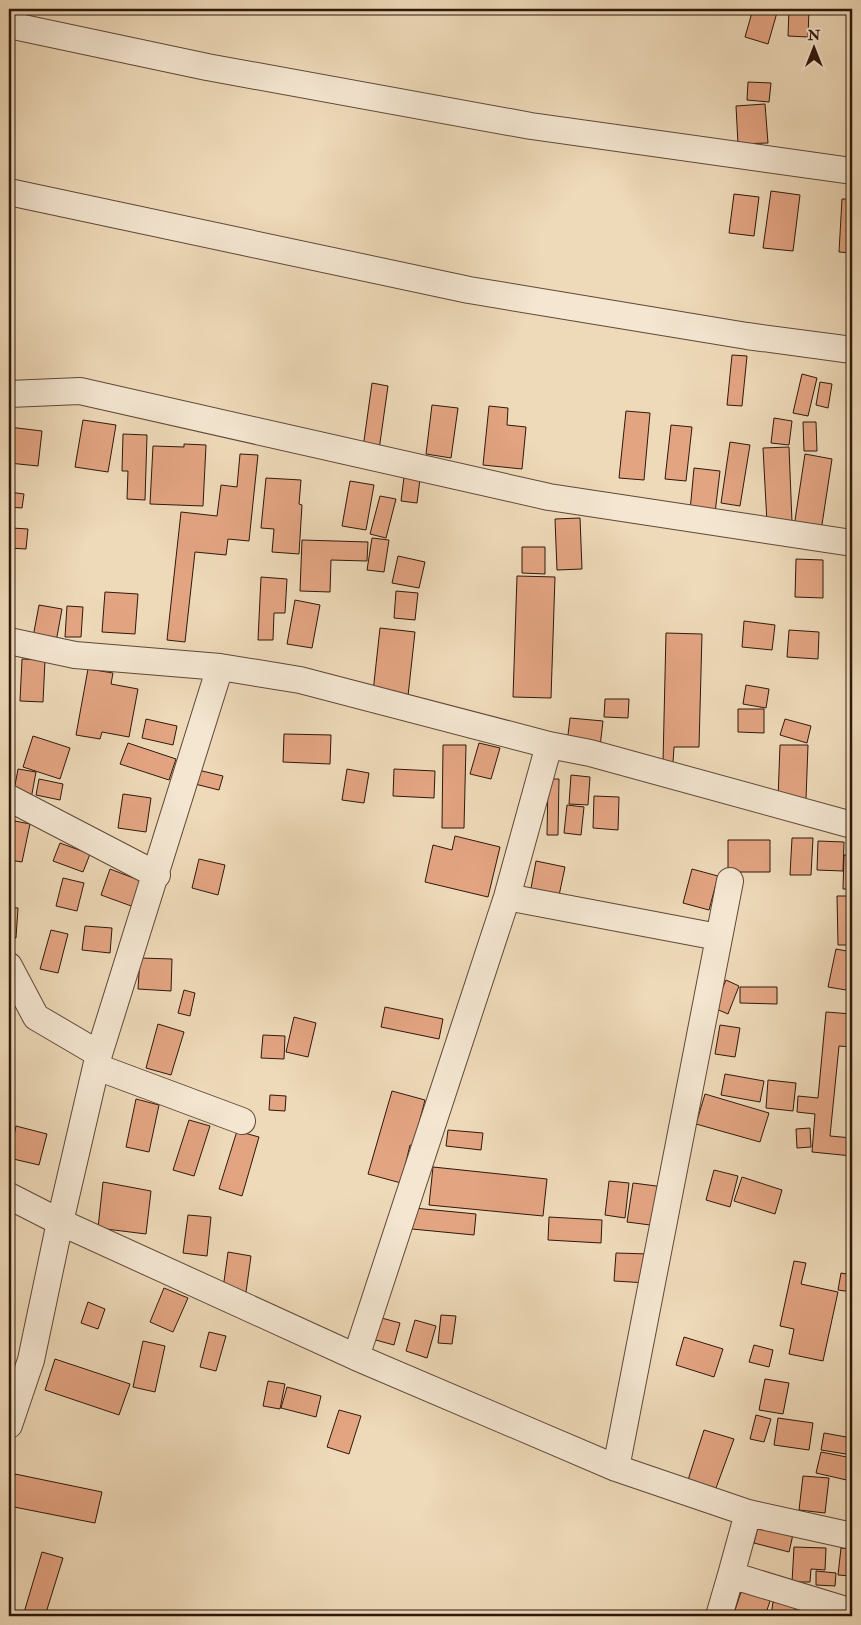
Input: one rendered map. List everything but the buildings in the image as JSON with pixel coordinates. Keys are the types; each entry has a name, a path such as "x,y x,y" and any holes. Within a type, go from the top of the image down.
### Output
{"street":[{"path":"9,26 207,67 531,126 852,171"},
{"path":"9,192 469,290 747,336 852,350"},
{"path":"9,394 80,391 549,497 852,543"},
{"path":"9,641 75,655 220,667 300,680 549,745 590,753 852,825"},
{"path":"9,1425 20,1357 60,1222 98,1060 220,667"},
{"path":"356,1357 507,897 549,745"},
{"path":"9,798 156,875"},
{"path":"616,1468 730,881"},
{"path":"507,897 718,937"},
{"path":"9,966 36,1017 98,1060 242,1121"},
{"path":"9,1196 60,1222 356,1357 616,1468 748,1513 852,1536"},
{"path":"719,1616 748,1513"},
{"path":"731,1575 852,1612"}]}
